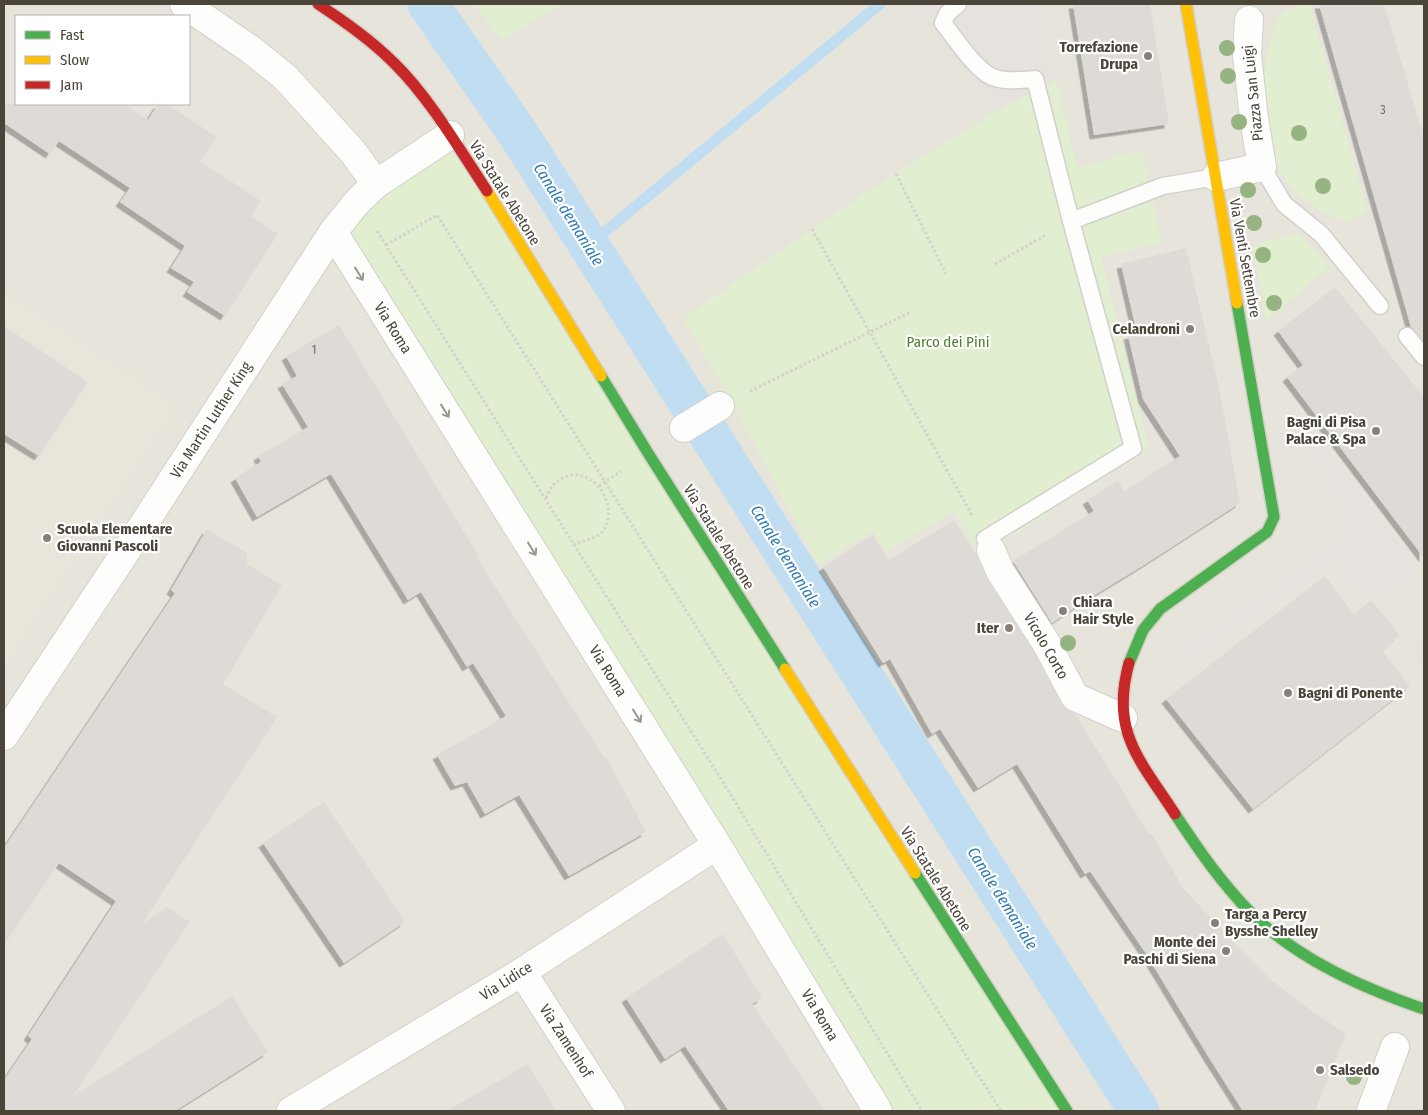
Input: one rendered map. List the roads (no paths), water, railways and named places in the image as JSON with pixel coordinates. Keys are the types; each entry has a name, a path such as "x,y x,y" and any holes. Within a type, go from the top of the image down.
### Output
{"main road":[{"name":"Via Statale Abetone","path":"318,4 354,28 395,64 425,100 450,135 496,204 648,453 1067,1111"},
{"name":"Via Venti Settembre","path":"1123,718 1126,673 1132,651 1144,628 1161,608 1267,532 1274,517 1186,4"},
{"path":"1123,718 1130,742 1191,840 1218,875 1250,911 1291,946 1306,955 1369,988 1424,1009"}],"street":[{"path":"184,4 250,49 285,77 353,152 367,193"},
{"name":"Piazza San Luigi","path":"1249,20 1247,55 1262,167"},
{"name":"Via Martin Luther King","path":"4,736 333,232 367,193 450,135"},
{"path":"1216,177 1262,167"},
{"name":"Via Roma","path":"333,232 718,845 878,1111"},
{"path":"684,428 720,406"},
{"name":"Vicolo Corto","path":"988,545 1000,571 1046,643 1075,697 1123,718"},
{"name":"Via Lidice","path":"291,1111 522,972 718,845"},
{"name":"Via Zamenhof","path":"522,972 611,1111"},
{"path":"1370,1111 1395,1047"}],"lane":[{"path":"958,4 947,14 943,23 972,61 992,77 1012,81 1035,79 1071,221 1133,448 988,545"},
{"name":"Piazza San Luigi","path":"1262,167 1284,204 1321,234 1380,306"},
{"path":"1071,221 1163,186 1216,177"},
{"path":"1407,336 1424,357"}],"waterway":[{"name":"Canale demaniale","path":"428,4 519,135 1139,1111"},
{"path":"589,245 880,4"}],"place":[{"name":"Torrefazione Drupa","path":"1148,56"},
{"name":"Celandroni","path":"1190,329"},
{"name":"Bagni di Pisa Palace & Spa","path":"1376,431"},
{"name":"Scuola Elementare Giovanni Pascoli","path":"47,538"},
{"name":"Chiara Hair Style","path":"1063,611"},
{"name":"Iter","path":"1009,628"},
{"name":"Bagni di Ponente","path":"1288,693"},
{"name":"Targa a Percy Bysshe Shelley","path":"1215,923"},
{"name":"Monte dei Paschi di Siena","path":"1226,951"},
{"name":"Salsedo","path":"1320,1070"}],"park label":[{"name":"Parco dei Pini","path":"948,342"}]}
